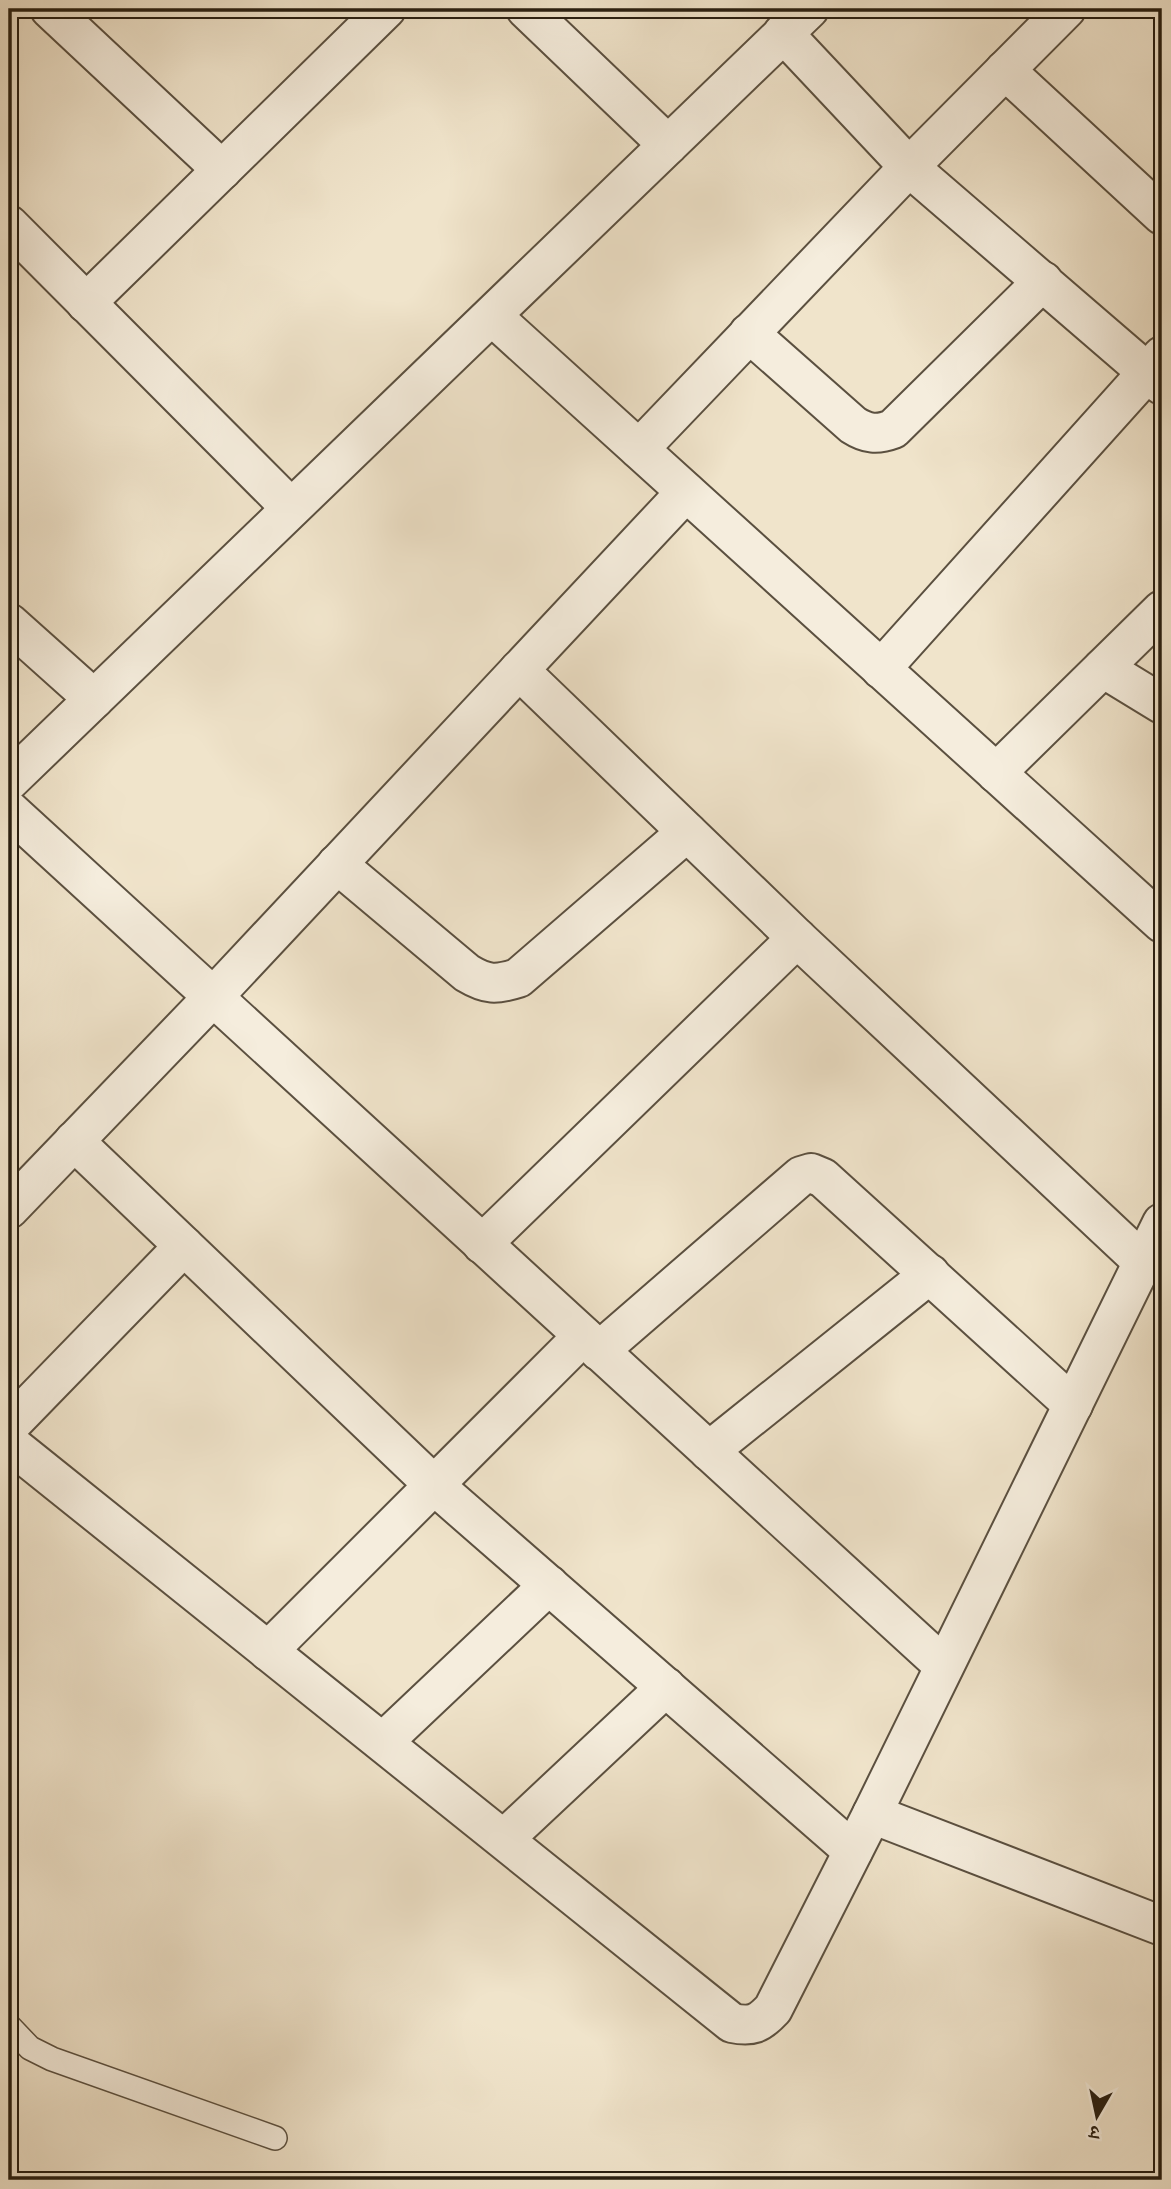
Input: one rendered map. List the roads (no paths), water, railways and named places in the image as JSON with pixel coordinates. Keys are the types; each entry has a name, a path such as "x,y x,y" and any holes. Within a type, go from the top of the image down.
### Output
{"street":[{"path":"50,9 222,170"},
{"path":"86,303 386,9"},
{"path":"526,9 668,145"},
{"path":"639,449 909,167 1066,9"},
{"path":"9,781 796,21 909,167 1043,281 1158,371 881,669"},
{"path":"1005,71 1162,215"},
{"path":"9,225 291,508"},
{"path":"749,333 853,425 865,432 880,433 893,429 1043,281"},
{"path":"492,316 1162,923"},
{"path":"9,1209 213,997 686,492"},
{"path":"996,773 1162,610"},
{"path":"9,623 94,699"},
{"path":"1103,668 1162,704"},
{"path":"519,670 797,938 1143,1262"},
{"path":"9,810 944,1667"},
{"path":"337,864 467,972 480,981 499,984 518,978 687,832"},
{"path":"482,1244 797,938"},
{"path":"74,1141 434,1485 853,1850"},
{"path":"268,1651 434,1485 591,1344 801,1176 811,1173 823,1178 1073,1405"},
{"path":"9,1443 732,2023 747,2026 762,2021 773,2009 872,1814 1162,1223"},
{"path":"9,1426 184,1246"},
{"path":"709,1451 930,1274"},
{"path":"383,1742 549,1585"},
{"path":"503,1839 666,1687"},
{"path":"872,1814 1162,1926"}],"lane":[{"path":"9,2026 30,2048 52,2059 275,2138"}]}
